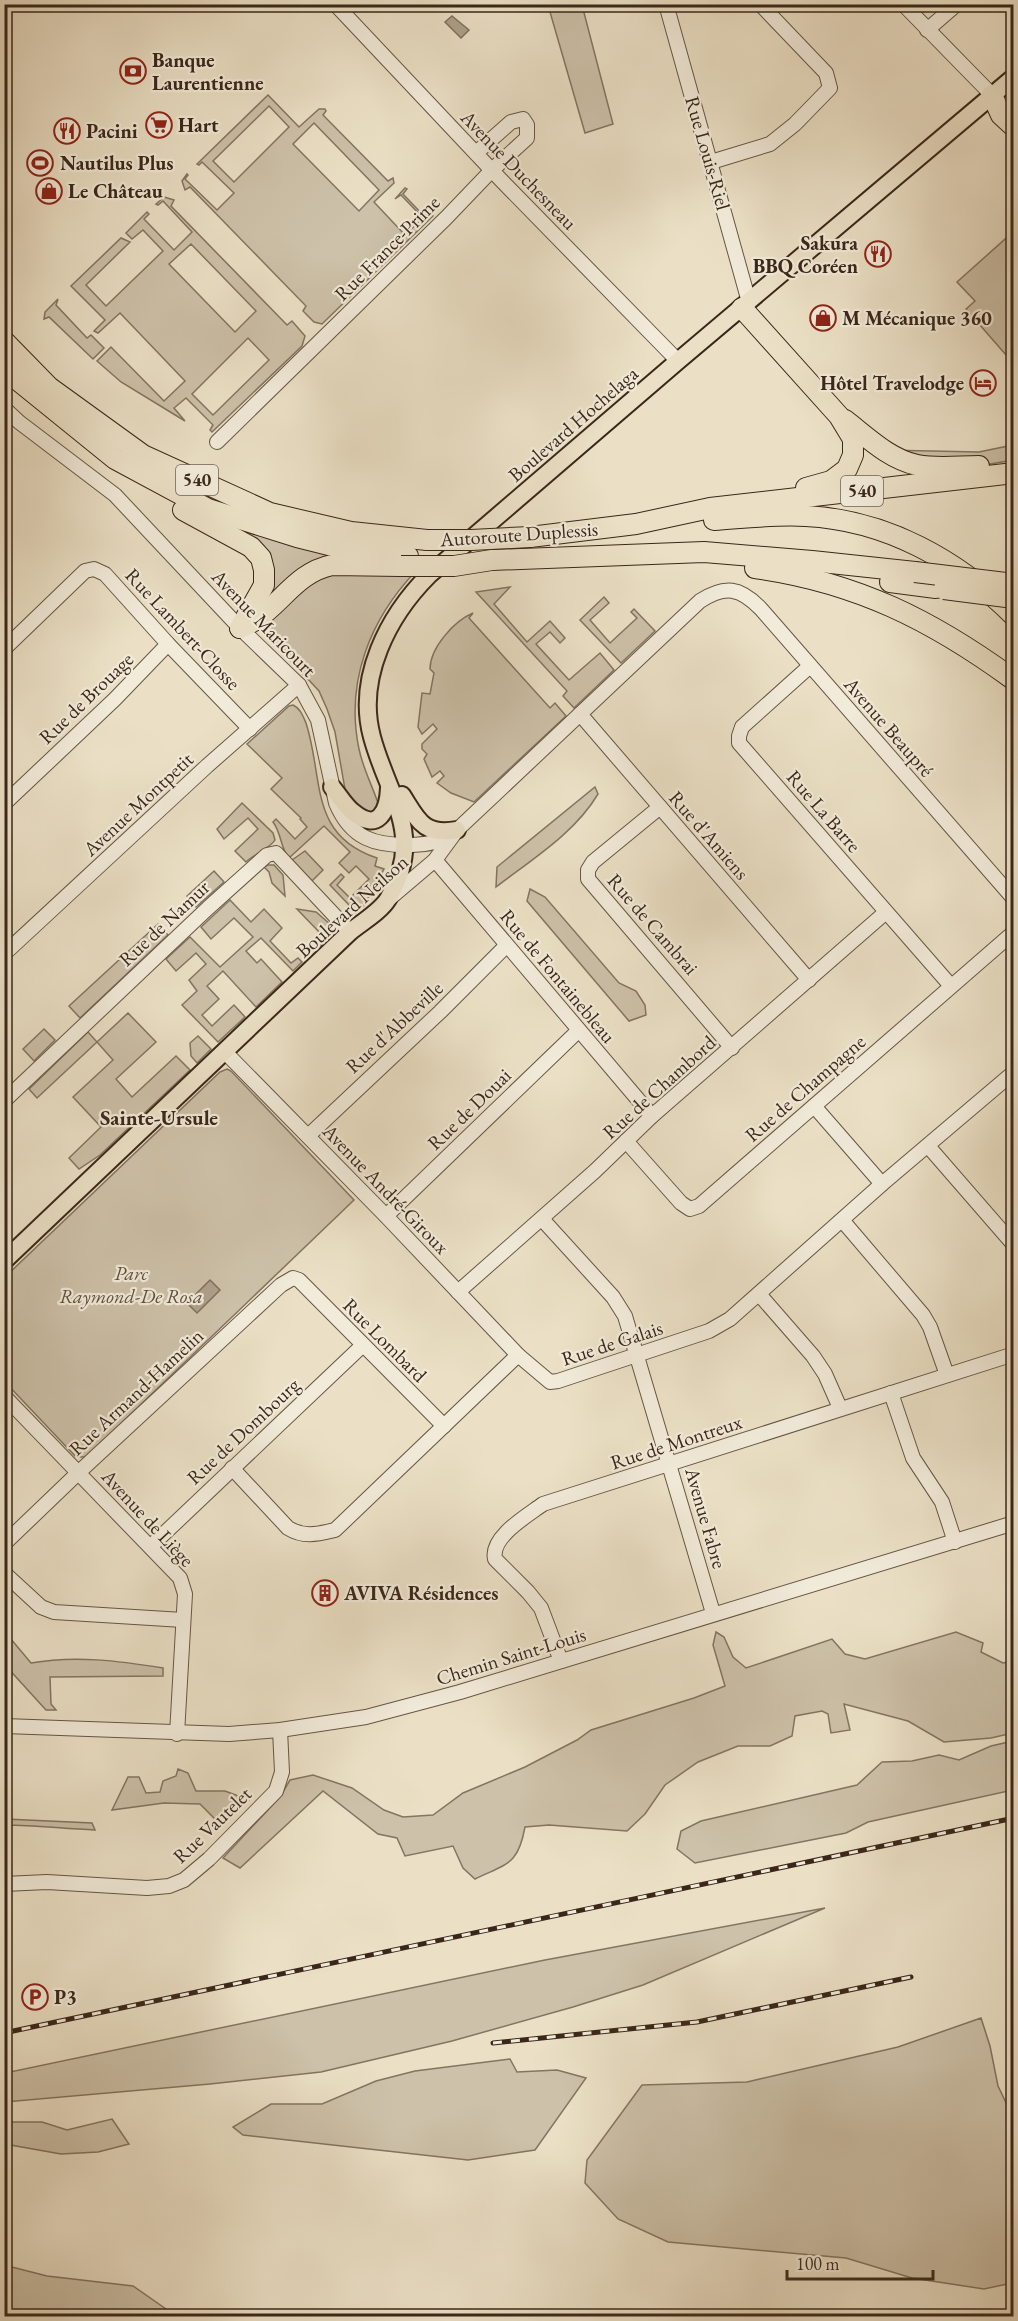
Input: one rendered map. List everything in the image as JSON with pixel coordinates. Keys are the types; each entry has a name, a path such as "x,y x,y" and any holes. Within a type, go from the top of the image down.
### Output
{"highway":[{"path":"992,95 1014,108"},
{"path":"992,95 1001,115 1014,127"},
{"name":"Rue Louis-Riel","path":"746,305 839,416"},
{"name":"Autoroute Duplessis","path":"4,341 49,387 142,455 270,513 351,532 427,540 530,537 636,524 710,508 1014,474"},
{"path":"9,374 28,397 104,460 180,508 251,547 261,558 264,585 240,628"},
{"name":"Autoroute Duplessis","path":"9,374 115,459 208,509 297,537 405,561 704,552 1014,584"},
{"path":"839,416 884,450 905,461 924,466 979,466"},
{"path":"774,496 831,481 847,469 853,454 853,439 839,416"},
{"path":"710,508 774,496 1014,460"},
{"path":"636,524 791,516 817,517 857,524 905,539 935,555 996,598 1014,616"},
{"path":"651,555 772,571 841,586 929,624 970,648 1014,680"},
{"path":"758,557 889,582 1014,598"},
{"path":"240,628 257,619 311,571 332,565 405,561"}],"main road":[{"name":"Boulevard Hochelaga","path":"386,901 399,875 404,845 401,814 371,735 369,695 378,651 388,628 406,600 429,575 1014,77"},
{"path":"332,787 351,811 367,820 378,819 385,813 388,799 389,786 384,770"},
{"path":"384,770 412,813 427,828 443,832 457,830"},
{"name":"Boulevard Neilson","path":"4,1261 350,932 386,901"}],"street":[{"name":"Avenue Duchesneau","path":"335,4 678,361"},
{"name":"Rue Louis-Riel","path":"666,4 711,162 746,305"},
{"path":"711,162 770,144 795,124 830,88 826,73 760,4"},
{"path":"903,4 992,95"},
{"path":"927,30 957,4"},
{"name":"Rue France-Prime","path":"217,442 527,138 527,125 523,119 511,122 476,153"},
{"name":"Avenue Maricourt","path":"4,408 115,495 240,628 299,685 318,720 332,787 341,813 353,829 361,836 384,845 436,842 457,830"},
{"name":"Rue Lambert-Closse","path":"4,649 85,571 94,569 105,574 168,644 250,729"},
{"name":"Avenue Beaupré","path":"730,590 737,591 752,600 1014,900"},
{"name":"Boulevard Neilson","path":"386,901 435,860 457,830 700,601 717,591 730,590"},
{"name":"Rue de Brouage","path":"4,804 116,699 168,644"},
{"name":"Rue La Barre","path":"810,666 742,727 739,736 740,743 951,986"},
{"name":"Avenue Montpetit","path":"4,954 207,766 299,685"},
{"name":"Rue d'Amiens","path":"580,714 809,980"},
{"name":"Rue de Cambrai","path":"660,807 593,862 588,870 588,879 732,1047"},
{"name":"Rue de Namur","path":"4,1101 267,855 276,853 350,932"},
{"name":"Rue de Fontainebleau","path":"435,860 652,1116"},
{"name":"Rue de Chambord","path":"458,1292 542,1219 652,1116 886,912"},
{"name":"Rue de Champagne","path":"626,1141 681,1203 690,1209 699,1206 1014,932"},
{"name":"Rue d'Abbeville","path":"308,1136 440,1012 506,946"},
{"name":"Rue de Douai","path":"386,1216 578,1031"},
{"name":"Avenue André-Giroux","path":"225,1052 518,1355"},
{"name":"Rue de Galais","path":"518,1355 550,1382 709,1331 730,1319 882,1184 1014,1072"},
{"path":"814,1106 882,1184"},
{"path":"928,1146 1014,1245"},
{"name":"Avenue Fabre","path":"542,1219 620,1306 625,1316 713,1613"},
{"path":"842,1220 923,1315 930,1327 947,1375"},
{"name":"Rue Armand-Hamelin","path":"4,1544 285,1281 293,1278 298,1280"},
{"name":"Rue Lombard","path":"298,1280 444,1426"},
{"path":"759,1294 813,1356 825,1374 840,1408"},
{"name":"Rue de Dombourg","path":"151,1546 363,1345"},
{"name":"Rue de Montreux","path":"561,1661 541,1608 495,1559 495,1546 513,1526 543,1504 1014,1354"},
{"path":"232,1468 288,1528 299,1534 335,1530 518,1355"},
{"path":"891,1393 913,1458 942,1502 955,1542"},
{"name":"Avenue de Liège","path":"4,1396 173,1569 184,1585 177,1734"},
{"name":"Chemin Saint-Louis","path":"4,1726 177,1734 229,1734 279,1730 356,1719 405,1708 1014,1523"},
{"path":"4,1573 40,1607 54,1612 183,1620"},
{"name":"Rue Vautelet","path":"4,1884 47,1882 147,1888 169,1886 184,1880 276,1791 282,1772 279,1730"}],"green space":[{"path":"548,5 582,5 613,124 585,133"},
{"path":"268,95 299,127 319,109 325,109 323,115 388,181 393,178 394,183 374,202 405,235 423,218 401,195 395,199 405,188 407,189 403,194 424,216 430,212 433,216 322,324 314,322 303,311 306,306 190,187 185,190 182,181 187,174 185,179 217,210 234,193 202,162 197,164","holes":["269,106 289,127 234,182 213,161","314,123 379,190 359,211 293,144"]},
{"path":"164,197 174,200 171,206 287,325 292,321 305,336 302,346 212,432 210,430 213,425 186,398 174,408 185,421 121,382 97,361 111,347 164,401 185,381 120,313 98,333 94,331 105,320 71,286 121,238 130,242 86,285 106,306 163,251 143,230 132,239 126,233 147,212 149,214 144,219 174,250 192,232 163,201 156,204","holes":["191,244 256,311 235,332 169,264","248,338 269,360 213,415 192,394"]},
{"path":"1013,232 1013,363 966,309 975,301 957,282"},
{"path":"58,299 56,305 87,338 91,335 104,348 93,359 49,317 44,319 45,312"},
{"path":"1013,445 1013,460 979,466 884,450 979,452"},
{"path":"198,510 340,554 338,561 256,614 272,573"},
{"path":"416,571 386,610 374,631 359,676 356,724 359,749 379,806 378,809 365,816 346,795 335,732 319,691 267,635 265,623 312,575"},
{"path":"510,587 494,604 527,642 550,621 565,638 560,643 550,632 536,644 569,680 600,653 614,670 574,708 563,696 567,691 476,592"},
{"path":"604,597 609,603 590,620 610,643 637,618 631,612 634,609 655,631 621,663 580,620"},
{"path":"473,613 469,618 550,708 555,703 566,716 474,802 451,793 437,783 444,776 440,771 432,777 424,759 427,754 422,749 422,744 437,729 433,724 422,734 418,727 422,693 430,694 434,673 430,669 434,653 444,636 458,622"},
{"path":"293,705 299,710 306,723 322,802 329,820 339,835 355,848 377,858 375,866 384,869 365,904 357,912 346,917 343,915 349,905 330,885 341,874 344,877 337,885 350,898 369,879 356,866 349,873 339,863 350,852 324,826 289,858 273,822 276,819 295,839 307,827 301,818 271,789 282,778 247,744 289,706"},
{"path":"595,787 598,794 577,821 552,845 496,887 497,867"},
{"path":"242,803 273,833 275,840 246,862 235,851 258,829 248,818 224,839 217,829"},
{"path":"305,851 323,870 312,881 292,860"},
{"path":"274,865 283,875 285,896 272,883 269,872 264,867"},
{"path":"214,871 224,882 196,907 187,896"},
{"path":"530,889 545,897 619,983 636,991 645,1005 646,1015 629,1021 527,901"},
{"path":"230,900 251,922 264,909 282,928 270,941 291,963 298,958 302,962 293,971 261,938 246,951 257,963 261,959 282,982 256,1007 223,971 207,986 219,999 202,1015 212,1026 234,1005 245,1017 218,1042 182,1005 197,991 189,980 206,964 196,953 176,971 166,959 190,937 220,967 253,937 234,918 211,939 201,927"},
{"path":"297,909 316,912 330,924 331,935 321,945 316,940 321,934"},
{"path":"158,924 168,935 80,1018 69,1006"},
{"path":"128,1013 156,1042 116,1079 132,1097 176,1056 190,1070 100,1155 79,1169 69,1158 101,1127 73,1097 113,1060 97,1042"},
{"path":"44,1029 55,1040 34,1061 23,1049"},
{"path":"88,1032 97,1042 37,1098 29,1089"},
{"path":"198,1036 211,1049 197,1063 191,1056 190,1043"},
{"name":"Parc Raymond-De Rosa","path":"227,1069 354,1200 86,1457 76,1457 5,1382 5,1277 220,1072"},
{"path":"5,1632 31,1663 64,1659 114,1661 163,1668 163,1676 50,1677 51,1704 56,1710 46,1710 5,1665"},
{"path":"716,1632 724,1637 733,1657 746,1668 832,1639 845,1654 865,1659 956,1632 983,1643 981,1652 1003,1663 1013,1661 1013,1733 991,1738 944,1742 908,1721 844,1704 850,1730 831,1733 828,1714 822,1711 795,1716 792,1736 770,1746 738,1746 698,1762 665,1785 645,1814 627,1831 549,1825 525,1827 515,1856 503,1866 475,1879 463,1868 453,1846 405,1856 397,1838 378,1834 323,1791 240,1868 223,1858 280,1797 290,1780 313,1775 352,1788 384,1810 403,1817 433,1815 463,1793 525,1767 577,1740 591,1730 725,1686 713,1645"},
{"path":"1013,1741 1013,1790 868,1822 846,1833 695,1863 677,1849 681,1831 701,1821 857,1785 882,1762 912,1761 939,1755 959,1760 991,1746"},
{"path":"178,1769 188,1773 196,1791 225,1791 249,1800 215,1819 200,1804 164,1803 112,1810 128,1777 139,1777 146,1793 160,1792 163,1781 176,1776"},
{"path":"5,1819 92,1823 95,1830 5,1825"},
{"path":"825,1908 643,1985 452,2041 321,2072 5,2102 5,2073 545,1960"},
{"path":"981,2018 990,2046 998,2086 1013,2115 1014,2279 1012,2283 984,2289 912,2278 846,2258 668,2242 618,2219 585,2183 587,2160 642,2085 747,2082 898,2047"},
{"path":"510,2059 517,2072 557,2070 586,2078 535,2150 468,2160 243,2135 233,2127 271,2104 322,2104 376,2081 415,2071"},
{"path":"112,2119 129,2144 98,2152 61,2154 5,2144 5,2122 42,2122 67,2130"},
{"path":"4,2265 47,2276 133,2286 176,2316 5,2316"}],"shaded area":[{"path":"452,16 469,30 461,38 445,22"},
{"path":"210,1280 220,1290 197,1313 187,1303"}],"railway":[{"path":"4,2033 1014,1818"},
{"path":"493,2043 697,2022 911,1977"}],"place":[{"name":"Banque Laurentienne","path":"133,71"},
{"name":"Hart","path":"159,125"},
{"name":"Pacini","path":"67,131"},
{"name":"Nautilus Plus","path":"40,163"},
{"name":"Le Château","path":"49,191"},
{"name":"Sakura BBQ Coréen","path":"878,254"},
{"name":"M Mécanique 360","path":"823,318"},
{"name":"Hôtel Travelodge","path":"983,383"},
{"name":"AVIVA Résidences","path":"325,1593"},
{"name":"P3","path":"35,1997"}],"district":[{"name":"Sainte-Ursule","path":"159,1118"}]}
